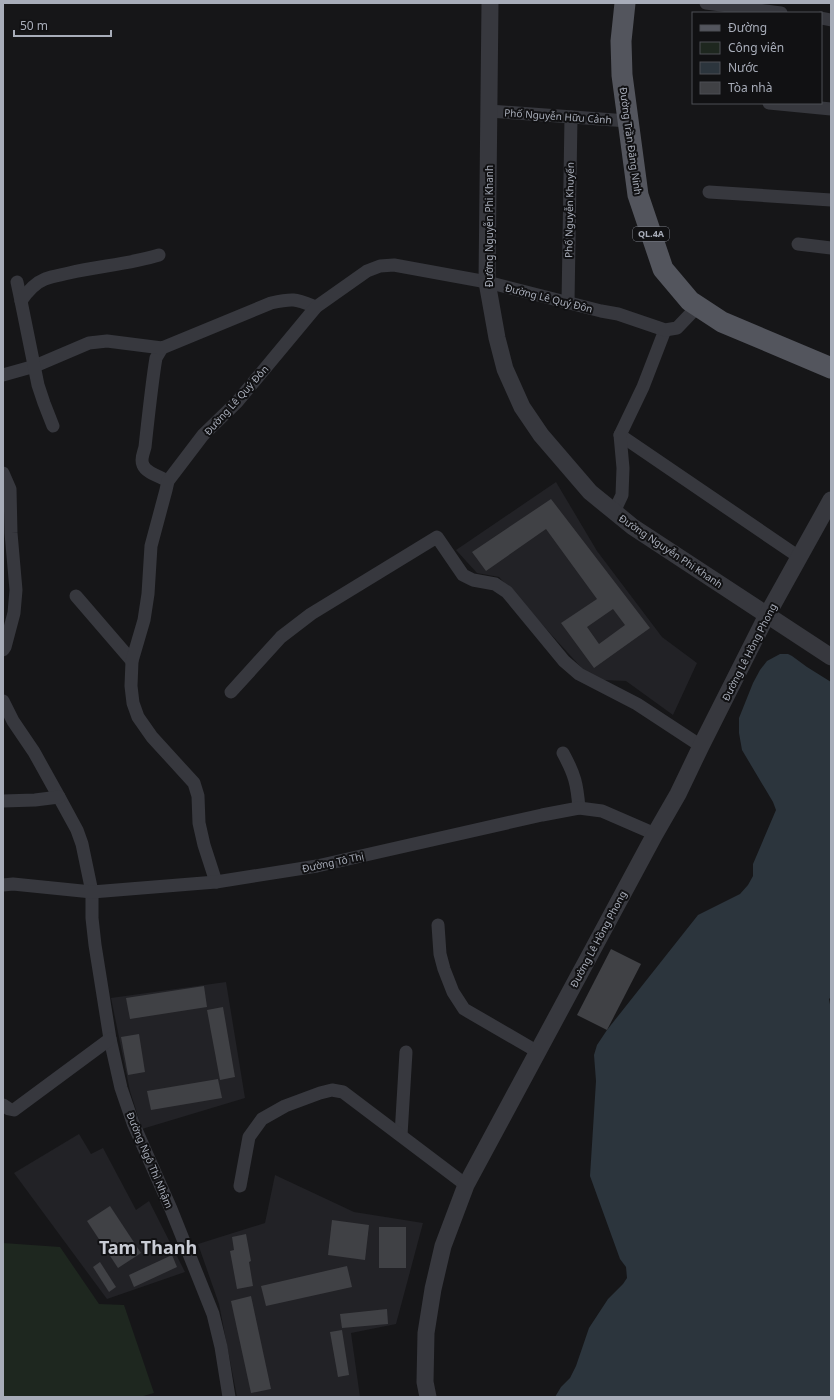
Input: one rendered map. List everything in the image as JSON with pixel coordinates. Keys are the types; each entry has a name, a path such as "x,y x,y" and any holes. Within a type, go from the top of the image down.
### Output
{"main road":[{"name":"Đường Trần Đăng Ninh","path":"625,3 621,40 622,75 638,195 663,269 690,301 722,322 831,368"}],"street":[{"name":"Đường Nguyễn Phi Khanh","path":"490,3 487,282 497,338 505,368 522,407 541,435 590,492 614,512 633,527 831,657"},
{"path":"706,3 774,12"},
{"path":"779,104 831,109"},
{"name":"Phố Nguyễn Hữu Cảnh","path":"489,111 628,121"},
{"name":"Phố Nguyễn Khuyến","path":"568,303 571,117"},
{"path":"709,192 831,200"},
{"path":"798,244 831,248"},
{"path":"21,301 25,294 33,286 46,278 95,267 123,264 159,255"},
{"name":"Đường Lê Quý Đôn","path":"216,882 204,845 199,823 198,796 194,783 152,736 138,717 133,703 130,686 132,661 144,620 148,594 151,546 168,481 203,435 237,402 316,307 367,271 380,266 394,265 487,282 601,312 618,314 665,330"},
{"path":"17,282 38,385 53,426"},
{"path":"3,375 35,366 89,343 107,341 162,348 271,303 295,299 316,307"},
{"path":"614,512 622,496 623,468 620,435 643,387 665,330 676,328 698,306"},
{"path":"162,348 156,358 142,461 143,466 148,471 168,481"},
{"path":"620,435 799,557"},
{"path":"3,473 10,489 16,590 14,613 3,650"},
{"name":"Đường Lê Hồng Phong","path":"428,1397 425,1382 426,1334 433,1289 443,1246 466,1185 678,794 767,615 831,500"},
{"path":"231,692 281,637 310,614 437,537 463,575 473,580 495,584 507,592 564,661 579,674 637,704 701,746"},
{"path":"76,596 132,661"},
{"name":"Đường Ngô Thì Nhậm","path":"3,701 13,721 34,752 59,797 77,830 82,844 92,892 94,938 110,1039 122,1088 133,1123 214,1314 229,1397"},
{"path":"563,753 573,770 579,808"},
{"path":"3,801 36,800 59,797"},
{"name":"Đường Tô Thị","path":"3,885 13,884 92,892 216,882 317,866 579,808 602,811 655,834"},
{"path":"438,926 440,954 444,969 452,992 464,1008 538,1052"},
{"path":"3,1105 14,1110 110,1039"},
{"path":"401,1135 406,1052"},
{"path":"240,1186 249,1137 262,1119 285,1106 332,1090 344,1092 466,1185"}],"shaded area":[{"path":"556,482 597,551 662,637 697,663 673,715 626,681 603,680 588,675 499,577 477,573 456,550"},
{"path":"226,982 245,1098 142,1129 130,1091 111,998"},
{"path":"79,1134 91,1154 103,1148 136,1210 149,1201 185,1272 107,1299 14,1173"},
{"path":"275,1175 354,1212 423,1223 396,1324 351,1333 360,1397 237,1397 219,1304 198,1244 265,1223"}],"green space":[{"path":"3,1243 60,1247 99,1304 124,1305 154,1393 140,1397 3,1397"}],"water":[{"path":"780,654 788,654 792,656 831,682 831,997 829,999 831,1010 831,1397 555,1397 561,1387 570,1378 576,1366 589,1328 608,1299 627,1278 626,1267 620,1259 590,1176 596,1081 594,1055 597,1045 607,1030 698,915 740,894 748,885 753,876 753,864 776,810 773,802 742,750 739,733 739,718 753,683 760,670 767,661"}],"building":[{"path":"551,499 650,628 594,668 561,623 597,599 546,529 486,571 472,552","holes":["613,609 625,625 599,644 587,627"]},
{"path":"611,949 641,964 607,1030 577,1015"},
{"path":"204,986 207,1007 130,1019 126,998"},
{"path":"223,1007 235,1077 220,1080 207,1010"},
{"path":"139,1034 145,1072 128,1075 121,1037"},
{"path":"218,1079 222,1098 151,1110 147,1091"},
{"path":"110,1206 141,1253 118,1268 87,1221"},
{"path":"332,1220 369,1225 365,1260 328,1255"},
{"path":"379,1227 406,1227 406,1268 379,1268"},
{"path":"246,1234 251,1261 249,1262 253,1286 237,1289 230,1251 234,1250 232,1237"},
{"path":"172,1255 177,1267 134,1287 129,1275"},
{"path":"100,1262 116,1287 109,1292 93,1267"},
{"path":"347,1266 352,1287 266,1306 261,1286"},
{"path":"251,1296 271,1389 251,1393 231,1301"},
{"path":"387,1309 388,1324 342,1328 340,1314"},
{"path":"342,1330 349,1375 338,1377 330,1332"}],"district":[{"name":"Tam Thanh","path":"148,1248"}]}
